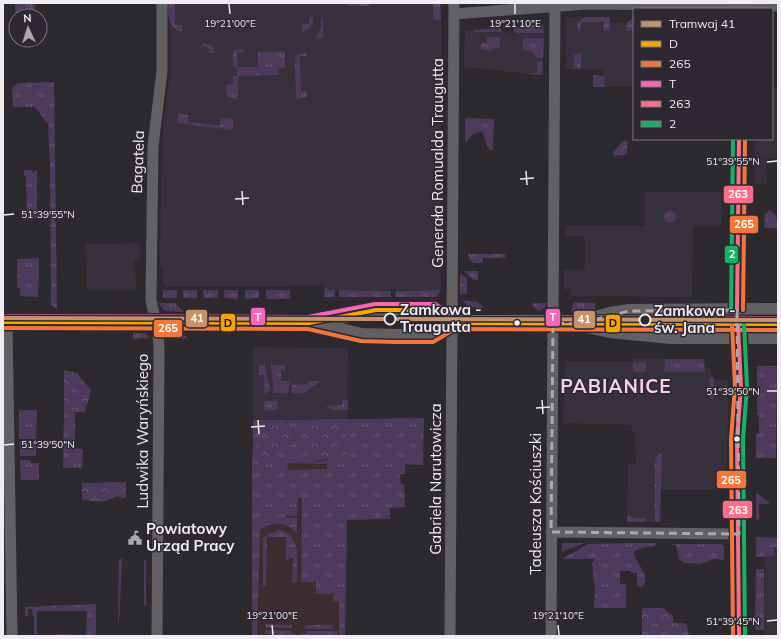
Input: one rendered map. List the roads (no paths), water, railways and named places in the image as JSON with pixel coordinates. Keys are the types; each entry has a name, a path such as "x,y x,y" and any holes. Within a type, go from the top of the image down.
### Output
{"main road":[{"path":"739,140 736,310 740,337 741,387 737,439 739,636"}],"street":[{"name":"Bagatela","path":"156,322 151,300 153,146 162,71 162,3"},
{"path":"454,9 555,4 778,6"},
{"name":"Tadeusza Kościuszki","path":"551,636 555,4"},
{"name":"Generała Romualda Traugutta","path":"453,323 454,9"},
{"path":"12,636 6,502 5,322 309,322 376,310 435,310 453,323"},
{"path":"577,324 610,314 629,311 778,310"},
{"name":"Ludwika Waryńskiego","path":"156,322 159,350 157,636"},
{"path":"309,322 362,335 388,336 432,336 453,323 553,323 577,324 610,331 661,337 778,337"},
{"name":"Gabriela Narutowicza","path":"450,636 453,323"},
{"path":"551,532 739,534"}],"tram line":[{"name":"41","path":"3,318 778,320"}],"place":[{"name":"Zamkowa - Traugutta","path":"390,319"},
{"name":"Zamkowa - św. Jana","path":"645,320"},
{"name":"Powiatowy Urząd Pracy","path":"135,538"}],"district":[{"name":"PABIANICE","path":"616,386"}]}
